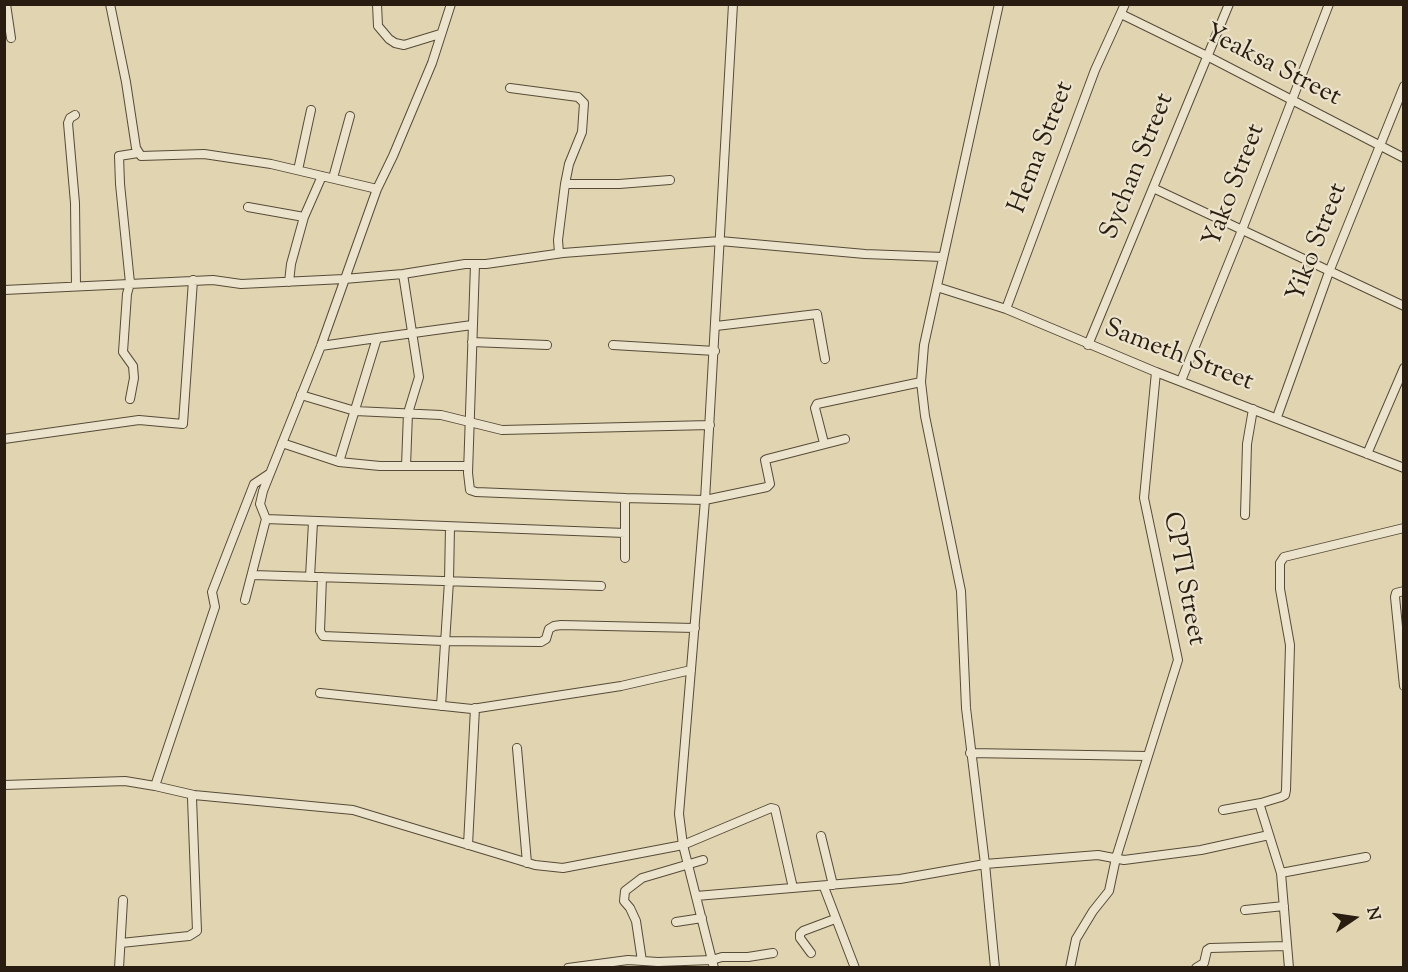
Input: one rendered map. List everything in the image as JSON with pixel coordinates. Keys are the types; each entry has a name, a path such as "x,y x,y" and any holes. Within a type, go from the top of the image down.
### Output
{"street":[{"path":"6,4 11,39"},
{"path":"110,4 138,153"},
{"path":"377,4 378,26 395,43 404,45 440,34"},
{"path":"245,600 266,519 260,504 261,498 321,346 377,189 432,63 451,4"},
{"path":"713,964 682,846 679,814 715,351 733,4"},
{"path":"995,968 985,864 970,753 961,591 925,416 921,382 924,345 999,4"},
{"name":"Hema Street","path":"1006,309 1095,70 1125,4"},
{"name":"Sychan Street","path":"1088,345 1228,4"},
{"name":"Yako Street","path":"1181,381 1329,4"},
{"name":"Yeaksa Street","path":"1121,14 1207,56 1404,159"},
{"name":"Yiko Street","path":"1277,417 1329,272 1404,86"},
{"path":"510,88 578,98 584,103 582,132 569,164 565,184 558,240 559,253"},
{"path":"298,170 311,111"},
{"path":"75,116 70,118 68,123 75,203 76,286"},
{"path":"333,178 350,116"},
{"path":"130,399 134,378 133,366 123,352 127,294 130,283 119,156 138,153 141,156 204,154 298,170 377,189"},
{"path":"289,282 291,264 304,217 322,176"},
{"path":"565,184 620,184 670,180"},
{"path":"1153,188 1404,306"},
{"path":"249,207 304,217"},
{"path":"4,290 193,280 213,280 241,285 344,279 403,274 559,253 720,241 865,254 943,257"},
{"path":"475,264 468,466 470,490 705,500 767,487 770,481 765,460 845,439"},
{"path":"403,274 419,377 408,414 406,466"},
{"path":"4,439 139,420 183,424 193,280"},
{"name":"Sameth Street","path":"937,287 1006,309 1088,345 1404,468"},
{"path":"716,326 817,314 825,359"},
{"path":"321,346 472,325"},
{"path":"339,462 377,338"},
{"path":"472,342 547,345"},
{"path":"614,345 715,351"},
{"path":"1367,454 1404,368"},
{"name":"CPTI Street","path":"1070,968 1076,939 1093,911 1109,891 1116,858 1178,656 1144,498 1156,372"},
{"path":"824,443 815,408 817,404 921,382"},
{"path":"301,395 355,411 441,415 502,430 710,425"},
{"path":"1245,515 1247,444 1254,409"},
{"path":"282,443 339,462 406,466 468,466"},
{"path":"155,786 215,607 212,592 254,484 270,473"},
{"path":"625,498 625,558"},
{"path":"266,519 625,533"},
{"path":"310,577 313,522"},
{"path":"441,706 450,527"},
{"path":"1223,810 1261,803 1285,795 1290,645 1280,589 1280,562 1284,557 1404,528"},
{"path":"253,575 601,586"},
{"path":"322,577 320,632 323,636 541,642 546,639 549,629 561,625 694,628"},
{"path":"1404,591 1396,593 1395,597 1404,686"},
{"path":"320,693 475,708 621,686 691,670"},
{"path":"468,845 475,708"},
{"path":"518,748 527,863"},
{"path":"970,753 1147,756"},
{"path":"4,785 125,781 194,795 353,810 527,863 570,867 682,846 771,808 775,809 793,888"},
{"path":"121,943 189,936 197,931 192,798 194,795"},
{"path":"1261,803 1281,873 1288,968"},
{"path":"696,896 900,879 985,864 1098,855 1124,860 1201,850 1269,835"},
{"path":"821,836 833,885"},
{"path":"1281,873 1366,857"},
{"path":"642,961 636,921 624,901 626,891 642,878 703,860"},
{"path":"824,886 855,968"},
{"path":"119,968 123,900"},
{"path":"1245,910 1284,906"},
{"path":"676,922 702,918"},
{"path":"811,953 800,938 802,931 835,919"},
{"path":"1196,968 1204,963 1207,950 1210,948 1286,946"},
{"path":"568,968 628,960 713,964 722,957 773,953"}]}
